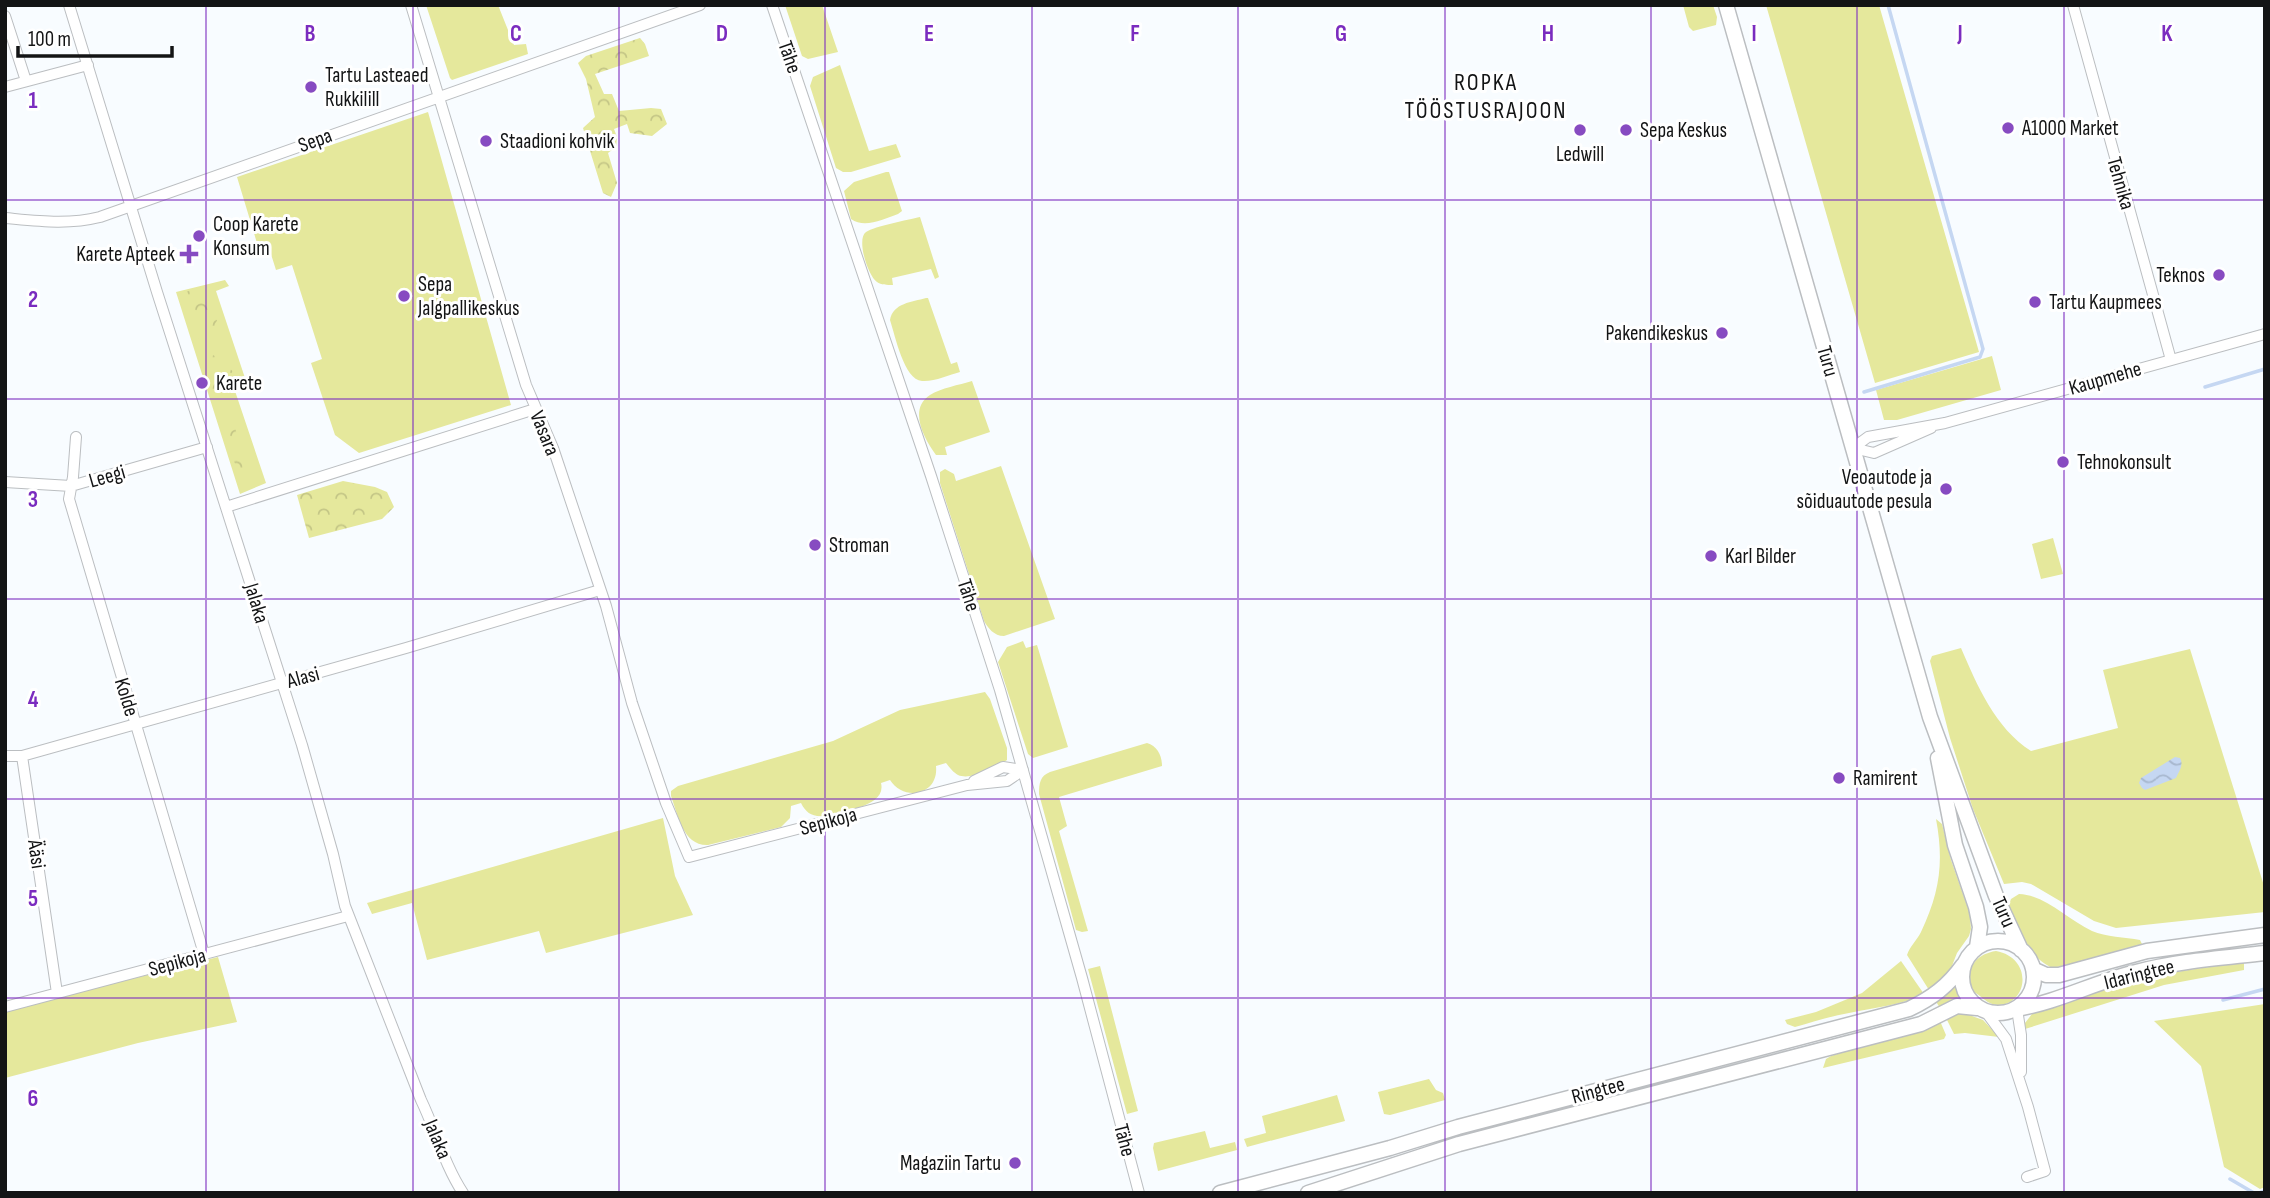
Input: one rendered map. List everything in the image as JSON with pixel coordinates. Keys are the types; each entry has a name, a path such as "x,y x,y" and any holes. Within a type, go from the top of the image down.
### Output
{"main road":[{"name":"Turu","path":"1726,5 1930,717 1996,896 2021,950"},
{"name":"Turu","path":"1930,717 1955,845 1976,907 1980,927 1977,947"},
{"name":"Idaringtee","path":"2033,969 2046,975 2059,975 2147,951 2265,935"},
{"path":"2000,941 2015,945 2021,950 2031,962 2034,981 2031,992 2017,1009 2007,1013 1981,1010 1968,999 1961,977 1963,965 1977,947 2000,941"},
{"name":"Idaringtee","path":"2017,1009 2038,1005 2137,971 2265,953"},
{"name":"Ringtee","path":"1220,1193 1458,1127 1909,1009 1931,998 1950,983 1963,965"},
{"name":"Ringtee","path":"1308,1193 1460,1144 1921,1024 1957,1006 1981,1010"}],"street":[{"name":"Jalaka","path":"69,5 305,757 348,916 443,1155 463,1193"},
{"name":"Vasara","path":"411,5 535,409 553,448 600,590 632,703 666,803 689,857"},
{"name":"Sepa","path":"5,218 77,222 131,206 701,5"},
{"name":"Tähe","path":"772,5 1000,690 1082,978 1139,1193"},
{"name":"Tehnika","path":"2073,5 2171,360"},
{"path":"5,16 26,81"},
{"path":"5,87 88,65"},
{"name":"Kaupmehe","path":"1853,448 1868,437 1945,423 2265,334"},
{"path":"226,507 535,409"},
{"name":"Kaupmehe","path":"1853,448 1874,453 1945,423"},
{"name":"Kolde","path":"76,437 69,499 204,954"},
{"name":"Leegi","path":"5,482 71,486 207,447"},
{"name":"Alasi","path":"5,756 22,756 600,590"},
{"name":"Ääsi","path":"22,756 57,993"},
{"name":"Sepikoja","path":"689,857 967,785 1007,781 1023,770"},
{"name":"Sepikoja","path":"5,1007 348,916"},
{"path":"2017,1009 2021,1035 2021,1083"},
{"path":"1981,1010 2006,1039 2021,1083 2045,1171 2027,1177"}],"green space":[{"path":"426,5 498,5 514,45 526,44 528,54 452,80"},
{"path":"785,5 822,5 838,52 808,59 802,56"},
{"path":"1683,5 1713,5 1717,17 1716,25 1693,31 1689,27"},
{"path":"1766,5 1879,5 1979,352 1875,383"},
{"path":"640,38 649,56 595,74 604,94 612,94 619,111 661,109 667,124 652,136 630,133 627,124 614,129 616,147 608,153 617,183 611,197 603,193 583,128 595,117 586,79 578,63 586,56"},
{"path":"840,65 869,151 896,144 901,157 851,172 836,168 810,86 813,77"},
{"name":"Sepa Jalgpallikeskus","path":"428,112 511,405 359,453 335,435 311,363 322,359 292,265 276,270 270,251 260,253 237,177"},
{"path":"889,172 902,211 868,223 851,219 844,191 854,182"},
{"path":"920,217 939,277 935,279 931,269 892,278 893,285 877,282 864,257 863,236 877,228"},
{"path":"225,280 229,286 216,291 248,387 235,391 266,483 240,494 176,292"},
{"path":"204,287 217,320 213,332 205,327 192,327 183,305 185,292"},
{"path":"928,298 951,364 957,362 960,372 922,381 916,379 905,365 890,320 899,307"},
{"path":"199,338 208,345 211,354 222,360 235,374 230,384 217,394 209,390 208,381 217,377 215,366 201,356"},
{"path":"1992,356 2001,390 1897,420 1884,420 1876,390"},
{"path":"972,381 990,432 945,447 947,455 936,455 920,424 923,401 934,393"},
{"path":"235,428 246,463 242,470 237,469 227,442 226,431"},
{"path":"1001,466 1055,619 1004,636 994,633 984,621 940,483 940,472 945,469 954,474 956,481"},
{"path":"343,481 387,492 394,507 382,519 309,538 297,495"},
{"path":"2053,538 2063,574 2041,579 2032,544"},
{"path":"1023,641 1026,648 1037,645 1068,747 1033,758 1028,754 998,662 1007,647"},
{"path":"1961,648 1997,718 2031,751 2118,728 2103,670 2190,649 2265,889 2265,912 2116,928 2094,921 2031,884 2004,884 1973,809 1950,738 1930,661 1932,656"},
{"path":"985,692 1007,748 1007,760 983,772 963,776 956,774 946,763 936,766 932,784 919,792 904,791 890,780 881,783 877,798 861,807 816,816 810,814 801,803 791,806 790,818 781,827 708,845 700,844 687,835 679,820 671,796 671,791 678,786 833,741 900,710"},
{"path":"1147,743 1154,746 1158,752 1162,766 1059,797 1067,826 1059,831 1088,931 1076,930 1039,794 1041,780 1050,772"},
{"path":"663,818 675,876 693,915 546,953 539,931 427,960 412,903 372,914 367,903"},
{"path":"1936,819 1942,824 1951,860 1970,914 1971,929 1950,971 1929,990 1907,955 1921,932 1939,877 1940,849"},
{"path":"2019,894 2048,903 2092,931 2140,940 2143,946 2053,968 2031,951 2007,910 2011,899"},
{"path":"1996,951 2017,962 2022,981 2016,998 1998,1005 1969,990 1968,983 1970,970 1977,959"},
{"path":"218,957 237,1022 138,1043 5,1078 5,1011"},
{"path":"1901,961 1924,994 1896,1004 1795,1027 1787,1024 1785,1020 1816,1012 1862,993"},
{"path":"2244,963 2244,970 2164,985 2025,1029 2025,1023 2032,1014 2083,994 2163,974"},
{"path":"1100,966 1138,1111 1127,1114 1088,969"},
{"path":"1956,984 1960,996 1940,1008 1935,1000"},
{"path":"2265,1004 2265,1187 2260,1189 2224,1167 2201,1066 2154,1021"},
{"path":"1961,1012 1983,1020 1999,1037 1954,1034 1946,1018"},
{"path":"1940,1021 1946,1035 1944,1039 1823,1068 1826,1059 1831,1056"},
{"path":"1429,1079 1436,1090 1443,1093 1445,1100 1390,1115 1384,1114 1378,1092"},
{"path":"1337,1095 1345,1121 1247,1147 1244,1139 1266,1133 1262,1116"},
{"path":"1205,1131 1210,1148 1235,1142 1237,1150 1158,1171 1154,1143"}],"water":[{"path":"2175,757 2180,758 2181,763 2176,778 2145,790 2142,788 2139,783 2141,778"}],"waterway":[{"path":"1864,392 1980,357 1983,349 1888,5"},
{"path":"2205,387 2265,369"},
{"path":"2223,1000 2265,989"},
{"path":"2230,1179 2254,1193"},
{"path":"2259,1193 2265,1191"}],"place":[{"name":"Tartu Lasteaed Rukkilill","path":"311,87"},
{"name":"A1000 Market","path":"2008,128"},
{"name":"Ledwill","path":"1580,130"},
{"name":"Sepa Keskus","path":"1626,130"},
{"name":"Staadioni kohvik","path":"486,141"},
{"name":"Coop Karete Konsum","path":"199,236"},
{"name":"Karete Apteek","path":"189,254"},
{"name":"Teknos","path":"2219,275"},
{"name":"Sepa Jalgpallikeskus","path":"404,296"},
{"name":"Tartu Kaupmees","path":"2035,302"},
{"name":"Pakendikeskus","path":"1722,333"},
{"name":"Karete","path":"202,383"},
{"name":"Tehnokonsult","path":"2063,462"},
{"name":"Veoautode ja sõiduautode pesula","path":"1946,489"},
{"name":"Stroman","path":"815,545"},
{"name":"Karl Bilder","path":"1711,556"},
{"name":"Ramirent","path":"1839,778"},
{"name":"Magaziin Tartu","path":"1015,1163"}],"district":[{"name":"ROPKA TÖÖSTUSRAJOON","path":"1486,96"}]}
